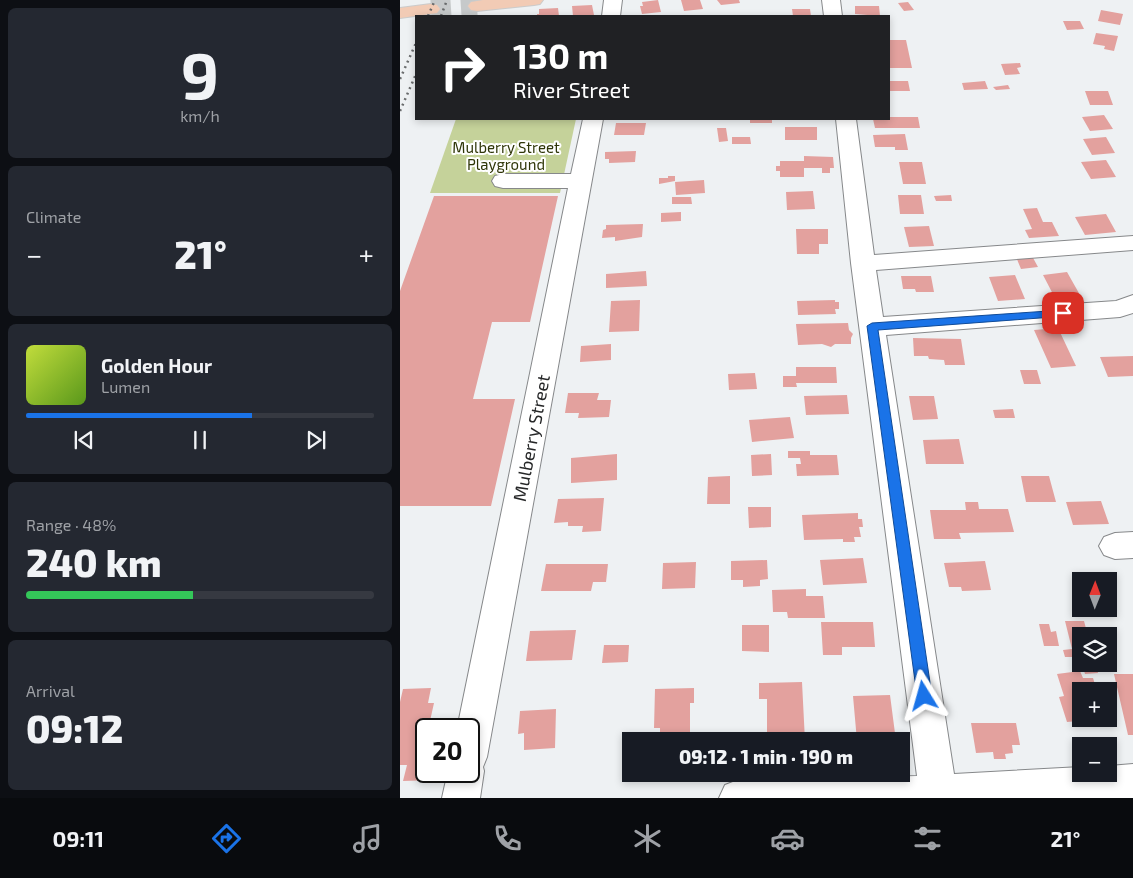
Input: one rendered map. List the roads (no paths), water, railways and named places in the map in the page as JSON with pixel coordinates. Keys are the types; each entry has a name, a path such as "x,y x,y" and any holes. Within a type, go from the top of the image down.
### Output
{"main road":[{"path":"477,6 534,0"},
{"path":"400,13 431,9"}],"street":[{"path":"611,15 613,0"},
{"path":"831,0 833,15"},
{"name":"Mulberry Street","path":"477,718 593,120"},
{"path":"846,120 872,326 938,793"},
{"path":"503,181 581,181"},
{"path":"864,263 1133,243"},
{"path":"872,326 1120,309 1133,303"},
{"path":"738,798 938,793 1133,782"},
{"path":"460,798 463,783"}],"tunnel":[{"path":"431,9 477,6"}],"railway":[{"path":"428,15 435,0"},
{"path":"441,15 447,0"},
{"path":"400,79 415,45"},
{"path":"400,111 415,76"}],"park label":[{"name":"Mulberry Street Playground","path":"506,156"}]}
